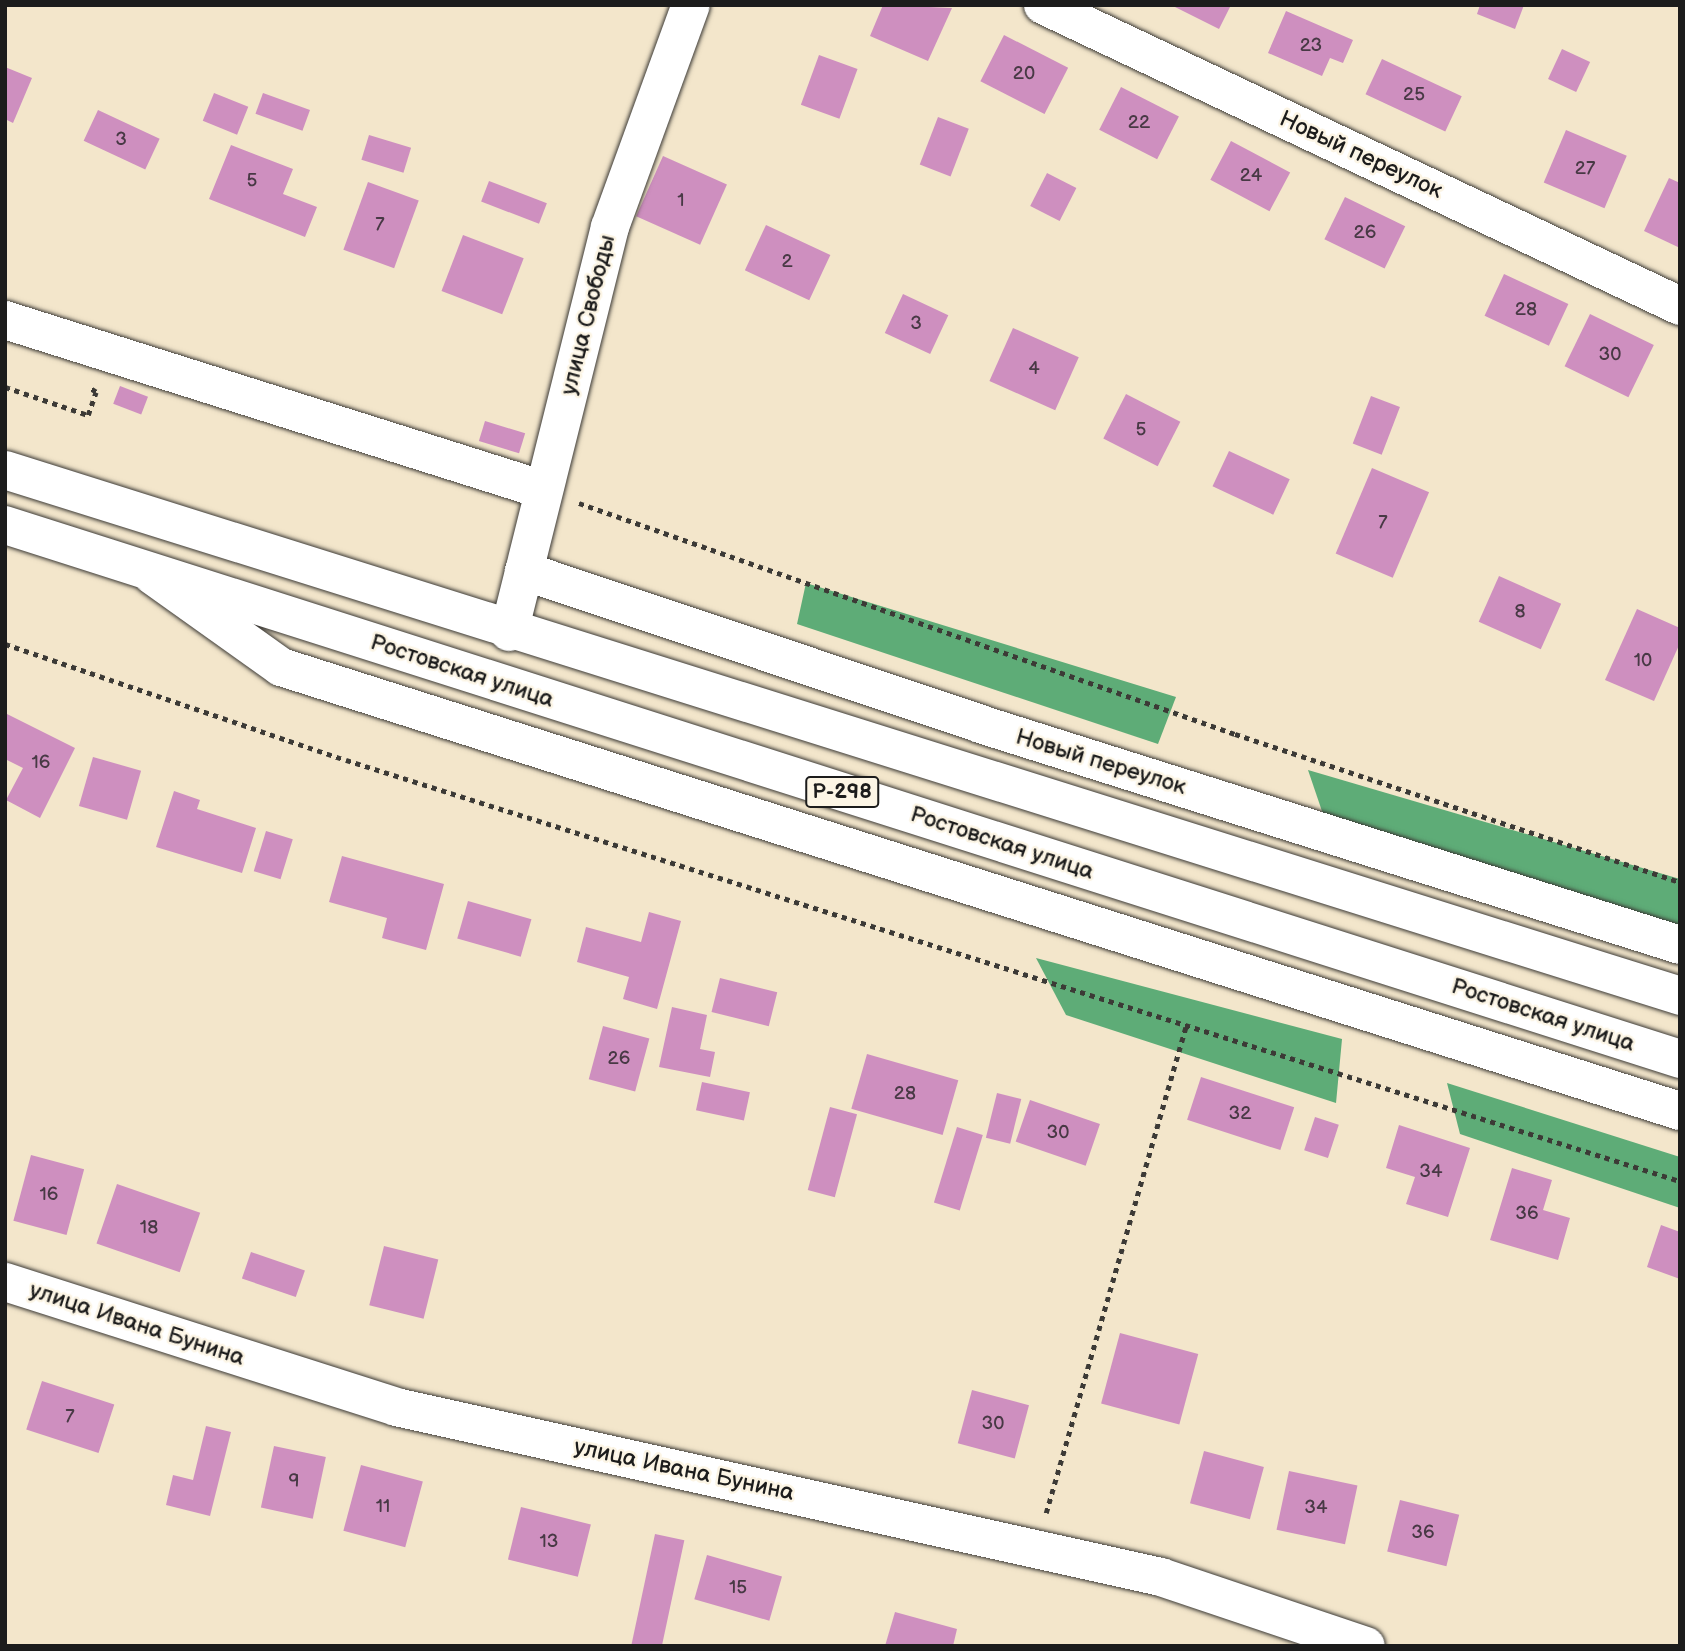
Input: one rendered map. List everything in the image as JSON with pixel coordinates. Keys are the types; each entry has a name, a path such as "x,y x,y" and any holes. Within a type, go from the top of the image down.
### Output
{"main road":[{"name":"улица Свободы","path":"509,632 610,227 691,5"},
{"name":"Новый переулок","path":"1043,5 1680,306"},
{"path":"5,320 544,491"},
{"name":"Р-298","path":"5,470 509,632 1680,996"},
{"name":"Ростовская улица","path":"5,525 1680,1059"},
{"path":"144,570 281,667 1680,1111"},
{"name":"Новый переулок","path":"524,571 980,724 1680,946"},
{"name":"улица Ивана Бунина","path":"5,1282 396,1407 1161,1577 1366,1646"}],"path":[{"path":"5,387 88,415"},
{"path":"544,491 1235,734 1680,883"},
{"path":"5,644 345,760 1680,1181"},
{"path":"1036,1548 1185,1026"}],"green space":[{"path":"806,583 1176,697 1158,744 797,624"},
{"path":"1308,770 1680,879 1680,934 1325,820"},
{"path":"1036,958 1342,1039 1336,1103 1066,1015"},
{"path":"1447,1083 1680,1157 1680,1208 1460,1134"}],"building":[{"path":"883,5 952,8 928,61 870,36"},
{"path":"1171,5 1231,5 1219,29"},
{"path":"1480,5 1524,5 1515,29 1477,14"},
{"path":"1286,11 1353,40 1343,63 1330,58 1322,76 1268,53"},
{"path":"1004,35 1068,68 1045,114 980,81"},
{"path":"1562,49 1590,62 1576,92 1548,79"},
{"path":"819,55 858,69 839,119 801,105"},
{"path":"1382,59 1462,96 1445,132 1366,94"},
{"path":"5,67 32,78 13,123 5,119"},
{"path":"1121,87 1179,117 1157,159 1099,130"},
{"path":"214,93 248,107 237,135 203,121"},
{"path":"263,93 310,110 302,131 255,114"},
{"path":"98,110 160,139 145,170 84,141"},
{"path":"938,117 969,129 951,176 920,165"},
{"path":"1566,130 1627,156 1604,208 1544,182"},
{"path":"369,135 411,148 403,173 361,160"},
{"path":"1231,141 1290,172 1270,211 1210,180"},
{"path":"231,145 293,169 283,194 317,207 305,237 209,199"},
{"path":"663,156 727,184 700,245 636,216"},
{"path":"1047,173 1076,188 1060,221 1030,206"},
{"path":"1669,178 1680,183 1680,248 1644,231"},
{"path":"489,181 547,203 539,224 481,202"},
{"path":"368,182 419,200 394,268 343,250"},
{"path":"1345,197 1405,226 1385,269 1324,239"},
{"path":"766,225 830,255 809,300 745,270"},
{"path":"463,235 524,258 502,314 441,291"},
{"path":"1504,274 1568,304 1549,346 1485,316"},
{"path":"903,294 948,315 930,354 885,333"},
{"path":"1590,314 1654,345 1628,397 1565,366"},
{"path":"1013,328 1079,357 1055,410 989,381"},
{"path":"120,386 148,397 141,414 113,404"},
{"path":"1126,394 1180,422 1158,466 1103,439"},
{"path":"1371,396 1400,407 1382,455 1353,444"},
{"path":"485,421 525,433 519,453 479,441"},
{"path":"1229,451 1290,479 1273,515 1213,486"},
{"path":"1372,468 1429,492 1393,578 1336,554"},
{"path":"1499,576 1561,604 1541,649 1479,622"},
{"path":"1637,609 1680,628 1680,643 1654,701 1605,680"},
{"path":"5,713 75,748 40,818 6,800 23,768 5,759"},
{"path":"93,757 141,771 127,820 79,806"},
{"path":"174,791 200,800 197,809 256,828 242,873 156,847"},
{"path":"266,831 293,839 280,879 254,871"},
{"path":"342,856 444,884 426,950 382,938 387,918 329,902"},
{"path":"468,901 531,919 521,957 457,938"},
{"path":"649,912 681,921 657,1009 623,999 629,977 577,962 586,927 641,942"},
{"path":"720,978 777,992 769,1026 712,1012"},
{"path":"672,1007 707,1015 700,1049 715,1052 710,1077 659,1067"},
{"path":"603,1026 649,1038 635,1092 589,1079"},
{"path":"867,1054 958,1080 943,1135 851,1109"},
{"path":"1201,1077 1294,1107 1280,1150 1187,1120"},
{"path":"702,1082 750,1092 744,1121 696,1110"},
{"path":"997,1093 1021,1099 1010,1144 986,1138"},
{"path":"1030,1100 1100,1124 1086,1166 1016,1142"},
{"path":"830,1107 857,1114 835,1197 808,1190"},
{"path":"1315,1117 1339,1125 1328,1158 1304,1150"},
{"path":"1399,1125 1470,1148 1448,1217 1406,1204 1415,1177 1386,1168"},
{"path":"957,1127 983,1135 960,1210 934,1203"},
{"path":"31,1155 84,1169 67,1235 13,1221"},
{"path":"1512,1168 1552,1180 1543,1210 1570,1218 1558,1260 1490,1240"},
{"path":"117,1184 200,1213 180,1272 96,1244"},
{"path":"1661,1225 1680,1232 1680,1279 1647,1267"},
{"path":"384,1246 438,1260 424,1319 369,1305"},
{"path":"251,1252 305,1271 296,1297 242,1278"},
{"path":"1120,1333 1198,1354 1179,1424 1101,1404"},
{"path":"42,1381 114,1404 99,1453 26,1430"},
{"path":"972,1390 1029,1405 1015,1458 958,1443"},
{"path":"206,1426 231,1432 210,1516 166,1505 173,1475 193,1480"},
{"path":"274,1446 326,1457 313,1519 261,1508"},
{"path":"1204,1451 1264,1467 1250,1519 1190,1503"},
{"path":"361,1465 423,1482 405,1547 343,1531"},
{"path":"1289,1471 1357,1486 1345,1544 1277,1530"},
{"path":"1400,1500 1459,1515 1446,1566 1387,1551"},
{"path":"521,1507 591,1524 578,1577 508,1559"},
{"path":"655,1534 684,1540 662,1646 631,1646"},
{"path":"707,1555 782,1576 769,1621 694,1599"},
{"path":"895,1612 957,1629 953,1646 885,1646"}]}
